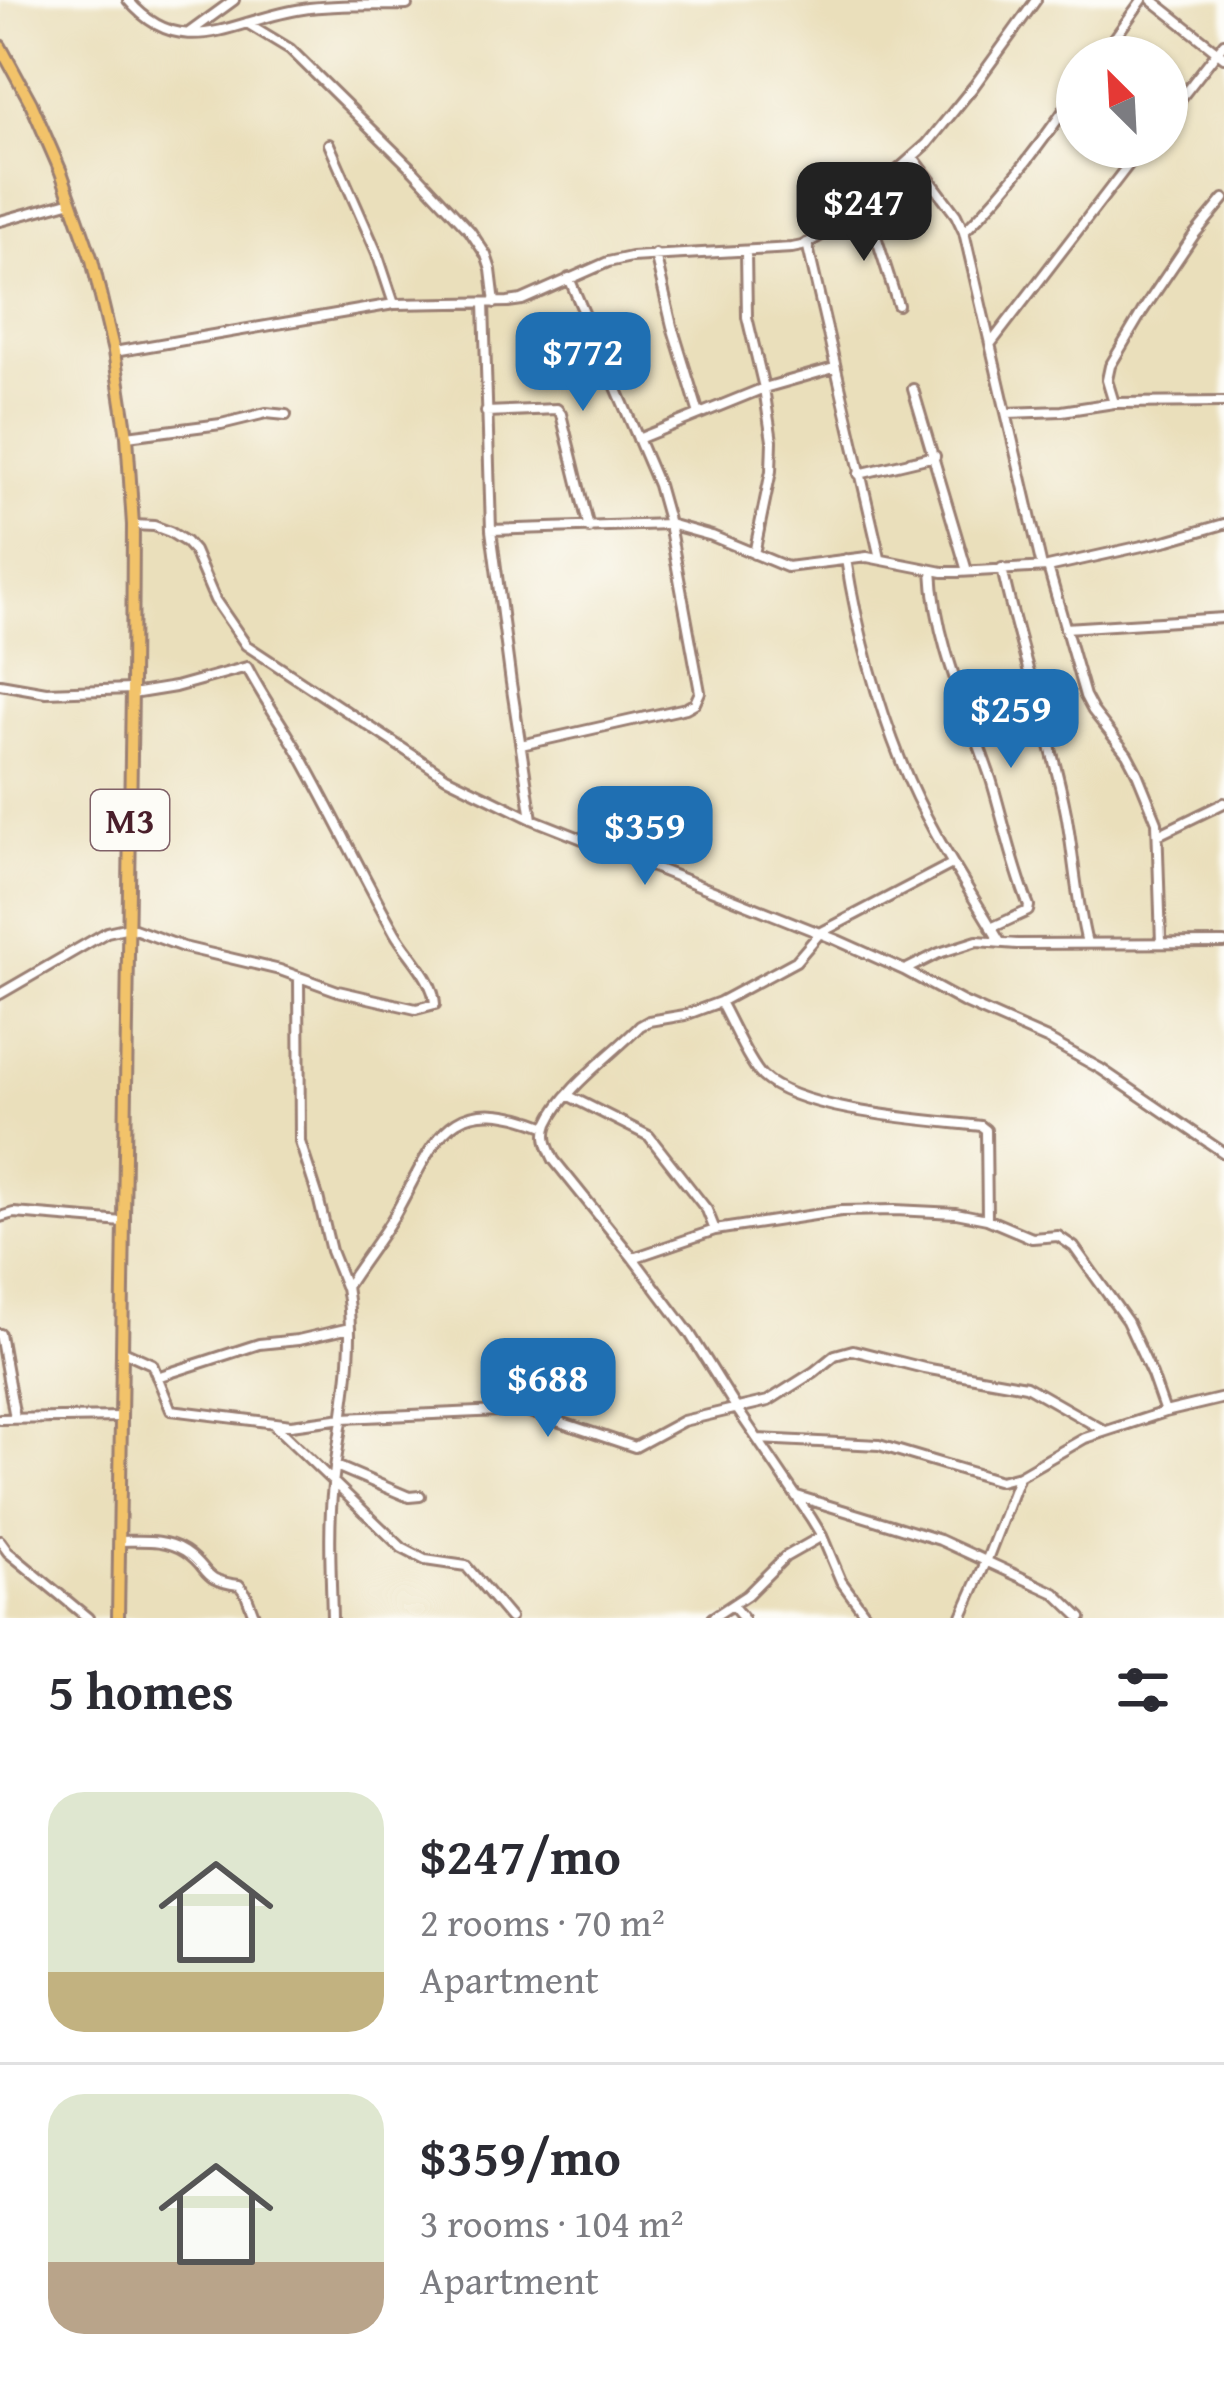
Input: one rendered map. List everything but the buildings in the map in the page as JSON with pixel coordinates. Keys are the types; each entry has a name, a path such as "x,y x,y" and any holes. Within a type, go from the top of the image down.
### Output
{"main road":[{"name":"M3","path":"0,46 31,103 92,260 114,352 127,436 133,525 132,691 118,1618"}],"street":[{"path":"128,0 170,33 231,29 308,8 407,5"},
{"path":"189,33 235,0"},
{"path":"114,352 394,304 521,300 608,262 655,254 792,248 807,243 829,231 913,157 951,116 1036,0"},
{"path":"1116,36 1142,0"},
{"path":"1152,0 1222,50 1188,91"},
{"path":"247,23 290,49 414,171 486,255 491,270 486,412 491,530 532,819"},
{"path":"964,232 1036,153 1056,123"},
{"path":"329,144 394,304"},
{"path":"913,157 964,232 1045,567 1085,695 1126,754 1154,810 1161,943"},
{"path":"991,343 1126,168"},
{"path":"1114,404 1106,380 1110,366 1181,254 1224,199"},
{"path":"0,221 71,201"},
{"path":"854,209 876,236 898,305"},
{"path":"807,243 880,559"},
{"path":"746,251 747,317 772,441 771,471 754,554"},
{"path":"655,254 699,415"},
{"path":"521,745 686,708 699,698 698,673 658,485 569,278"},
{"path":"638,439 764,388 834,368"},
{"path":"913,388 967,571"},
{"path":"1007,413 1224,402"},
{"path":"486,412 557,410 589,528"},
{"path":"127,436 266,413 286,415"},
{"path":"859,474 934,456"},
{"path":"491,530 669,524 787,567 880,559 932,570 967,571 1045,567 1224,524"},
{"path":"133,525 154,526 186,542 215,600 246,645 446,777 532,819 820,933 1047,1039 1101,1069 1224,1154"},
{"path":"846,559 888,725 907,776 952,864 1000,942"},
{"path":"1002,568 1014,628 1066,812 1078,907 1088,943"},
{"path":"932,570 951,666 1029,906 991,928"},
{"path":"1065,628 1224,617"},
{"path":"0,684 46,692 132,691 175,686 247,667 263,657"},
{"path":"0,994 107,932 129,927 338,991 416,1009 435,1004 430,986 392,929 303,760 247,667"},
{"path":"1157,835 1224,802"},
{"path":"868,1618 841,1581 822,1536 690,1334 554,1160 546,1144 547,1126 569,1096 640,1026 721,1002 796,961 820,933 952,864"},
{"path":"904,970 969,942 1224,943"},
{"path":"299,977 300,1142 346,1287 350,1328 334,1480 332,1618"},
{"path":"721,1002 763,1076 794,1094 841,1107 986,1130 987,1219"},
{"path":"569,1096 649,1136 706,1210 715,1230"},
{"path":"346,1287 378,1243 442,1131 478,1114 523,1118 547,1126"},
{"path":"633,1258 715,1230 841,1211 956,1213 987,1219 1023,1236 1058,1236 1074,1246 1127,1321 1165,1412"},
{"path":"0,1217 14,1213 123,1222"},
{"path":"158,1378 260,1344 350,1328"},
{"path":"0,1334 15,1418"},
{"path":"123,1351 152,1364 171,1410 273,1424 524,1410 635,1447 683,1420 779,1396 835,1355 853,1350 1026,1386 1105,1431"},
{"path":"757,1439 879,1445 1000,1481 1019,1476 1069,1445 1105,1431 1224,1398"},
{"path":"0,1419 122,1418"},
{"path":"273,1424 412,1556 466,1567 510,1618"},
{"path":"336,1466 409,1497 420,1496"},
{"path":"961,1618 1019,1476"},
{"path":"796,1495 940,1540 1055,1593 1082,1618"},
{"path":"712,1618 758,1586 785,1557 822,1536"},
{"path":"118,1541 156,1540 187,1552 214,1581 239,1585 255,1618"},
{"path":"0,1541 88,1618"},
{"path":"732,1605 742,1618"}]}
